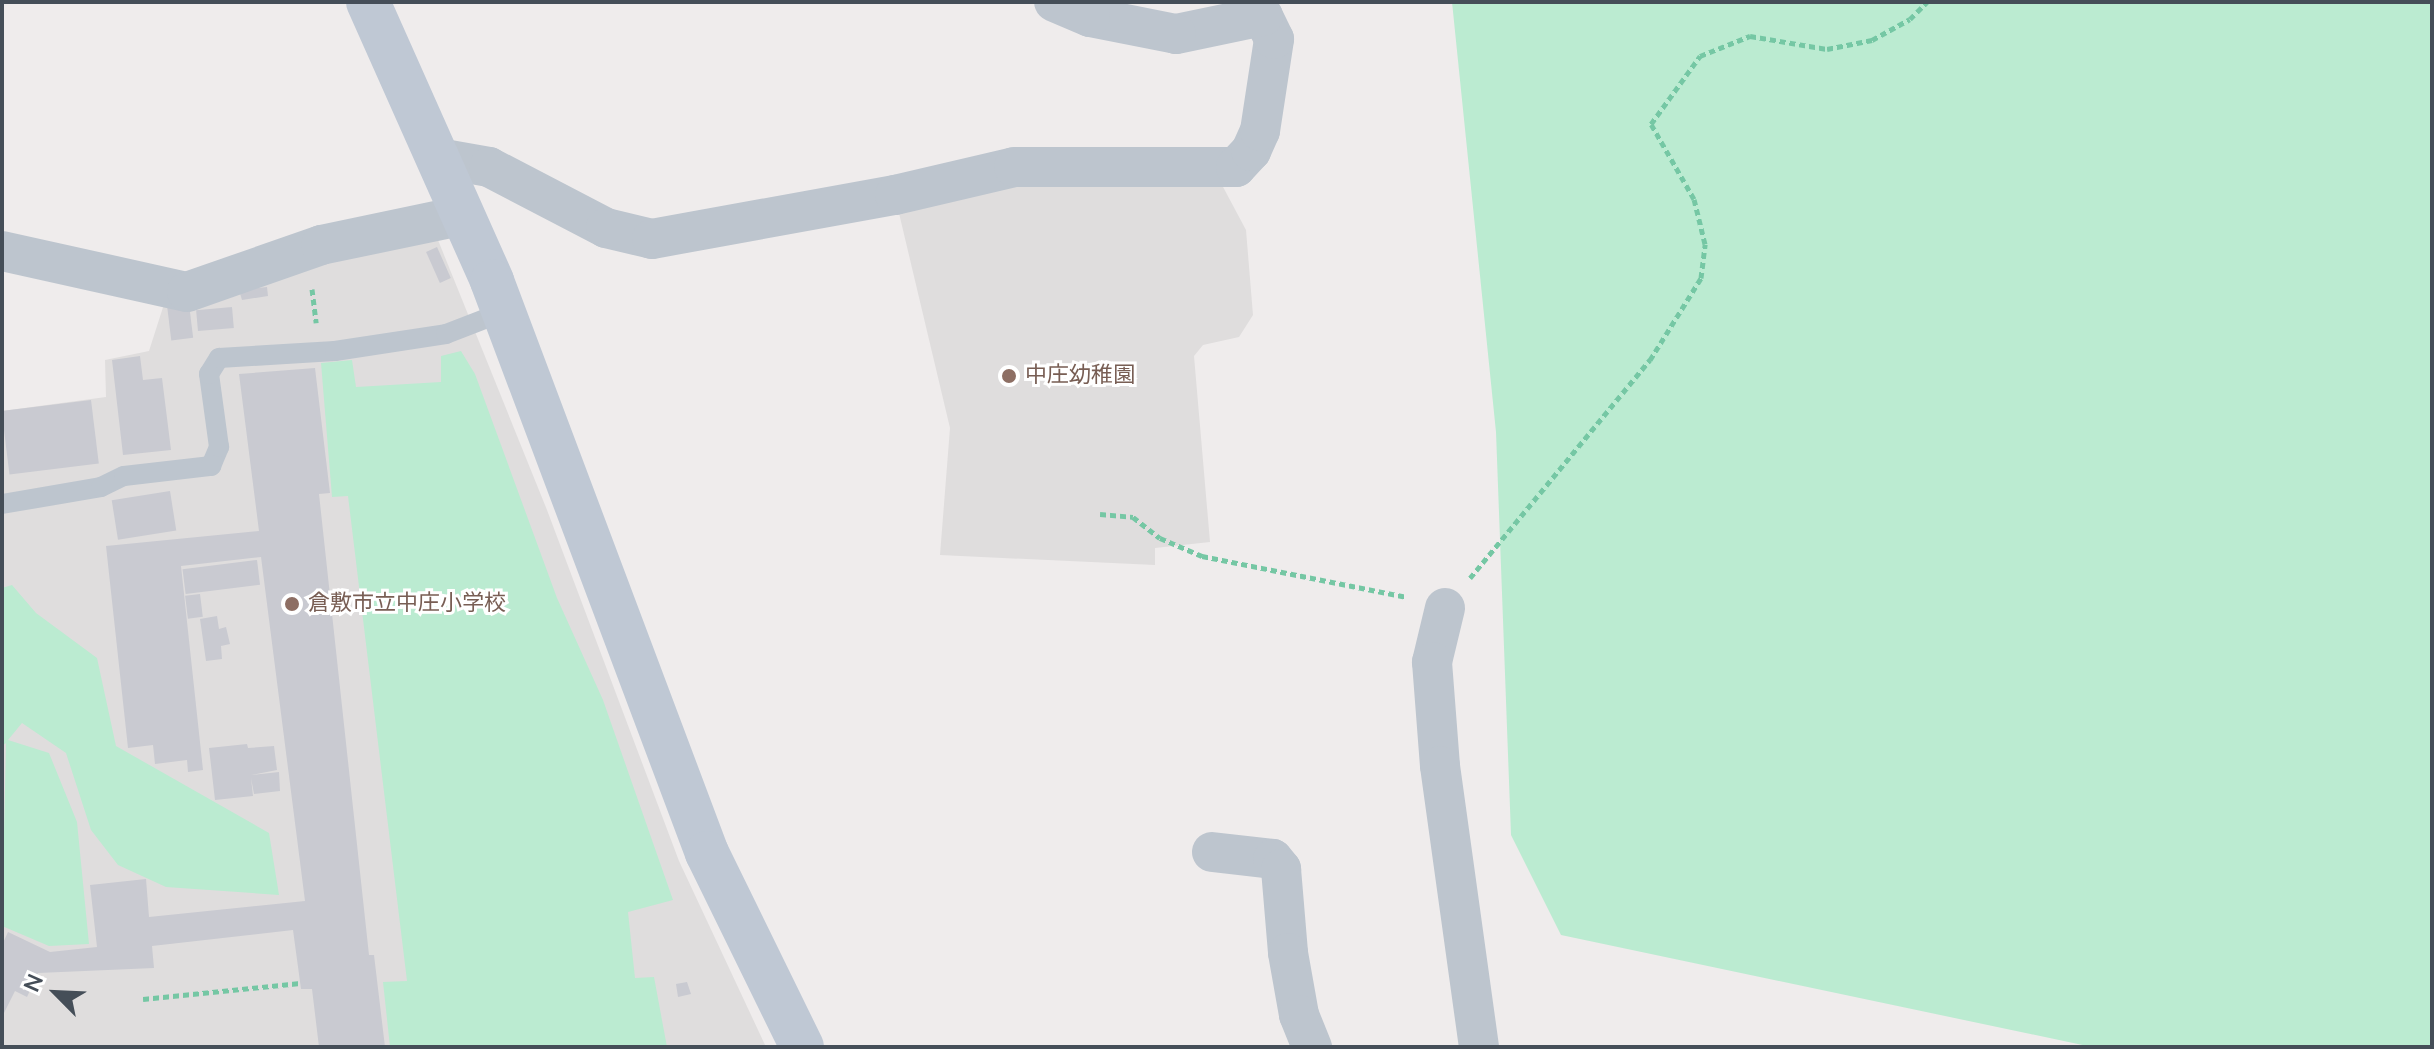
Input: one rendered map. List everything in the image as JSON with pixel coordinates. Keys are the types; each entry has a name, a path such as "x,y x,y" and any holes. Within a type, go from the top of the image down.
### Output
{"street":[{"path":"368,2 464,215 503,312 707,853 802,1047"},
{"path":"438,158 489,167 606,228 652,239 895,195 1014,167 1236,167 1251,151 1260,131 1274,39 1263,16 1176,34 1090,17 1054,2"},
{"path":"2,251 187,292 308,250 464,215"},
{"path":"1445,608 1432,662 1438,736 1479,1047"},
{"path":"1212,852 1273,859 1281,869 1288,953 1299,1015 1312,1047"}],"lane":[{"path":"2,504 101,487 124,476 211,466 219,447 209,374 219,358 320,351 446,334 503,312"}],"path":[{"path":"1100,514 1133,517 1160,538 1202,556 1382,590 1445,608 1650,360 1701,278 1705,244 1694,199 1651,124 1700,56 1750,36 1827,49 1872,40 1910,19 1927,2"},
{"path":"308,250 320,351"},
{"path":"143,999 300,983"}],"shaded area":[{"path":"1056,174 1222,185 1246,230 1253,315 1239,337 1203,345 1194,356 1210,542 1155,548 1155,565 940,555 950,428 898,209"},
{"name":"倉敷市立中庄小学校","path":"438,240 547,510 679,861 766,1047 2,1047 2,411 106,397 105,360 149,351 165,301 329,256"}],"green space":[{"path":"1452,2 2432,2 2432,1047 2092,1047 1561,935 1511,835 1496,432"},
{"path":"461,351 475,374 557,598 603,700 673,900 628,912 635,978 654,977 667,1047 390,1047 383,982 407,981 348,496 332,497 321,363 352,360 356,387 441,382 441,356"},
{"path":"12,585 36,613 97,658 116,746 269,833 279,895 166,887 118,865 91,830 66,753 22,723 8,740 49,753 77,822 89,944 49,946 2,926 6,743 2,746 2,588"}],"building":[{"path":"437,247 451,278 440,283 426,252"},
{"path":"267,287 268,296 242,300 239,290"},
{"path":"189,304 193,338 171,340 167,307"},
{"path":"232,307 234,328 198,331 196,310"},
{"path":"140,356 143,380 162,378 171,450 123,455 112,360"},
{"path":"315,368 330,493 319,494 369,955 374,955 385,1047 319,1047 312,989 301,989 293,930 152,946 154,968 38,973 27,997 15,991 2,1017 2,945 8,932 50,952 97,947 90,885 146,879 149,917 305,901 261,557 181,566 203,770 188,772 187,760 155,764 153,745 128,748 106,546 259,531 239,374"},
{"path":"91,400 99,464 9,474 2,411"},
{"path":"170,491 176,531 118,540 112,500"},
{"path":"257,560 260,585 186,594 183,569"},
{"path":"200,594 203,617 188,619 185,596"},
{"path":"217,616 219,629 226,627 230,644 221,646 222,659 206,661 200,619"},
{"path":"247,744 248,748 274,746 277,770 251,775 279,772 280,791 254,794 251,778 253,796 215,800 209,748"},
{"path":"687,982 691,994 678,997 676,984"}],"place":[{"name":"中庄幼稚園","path":"1009,376"},
{"name":"倉敷市立中庄小学校","path":"292,604"}]}
